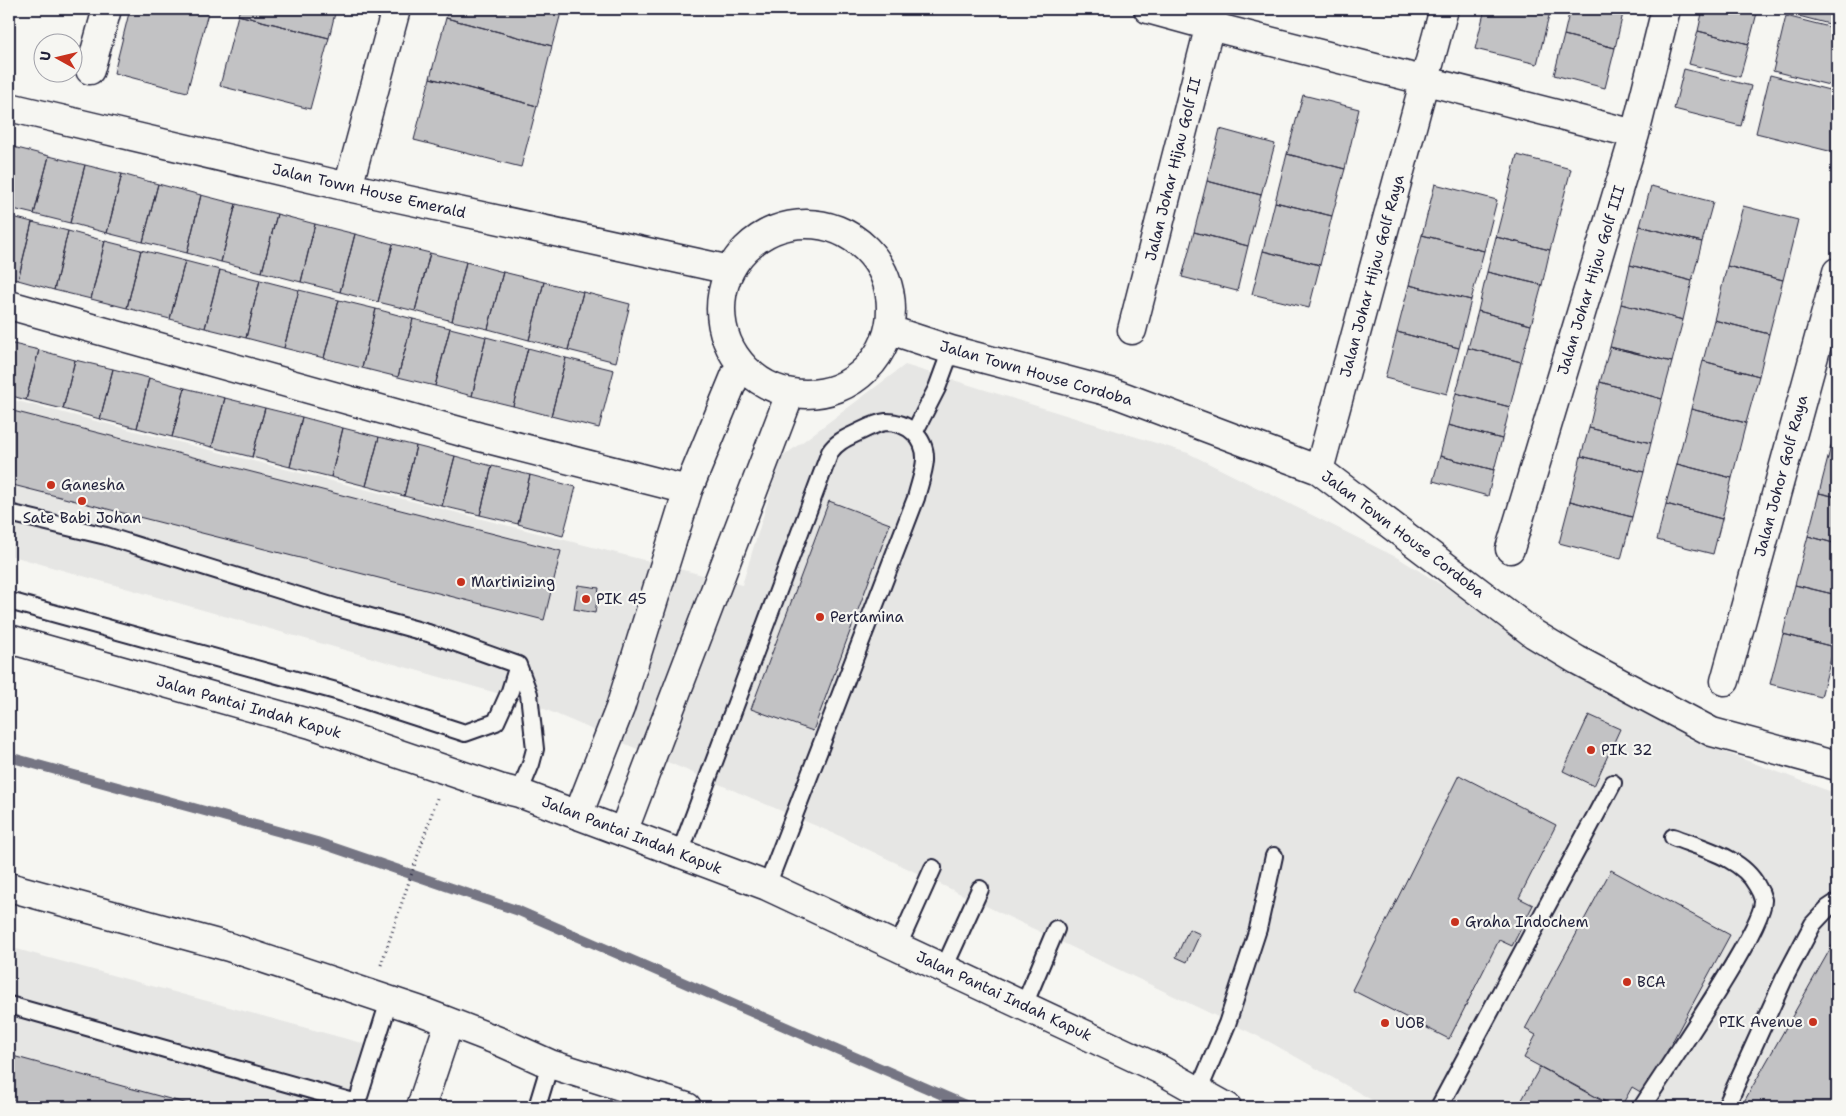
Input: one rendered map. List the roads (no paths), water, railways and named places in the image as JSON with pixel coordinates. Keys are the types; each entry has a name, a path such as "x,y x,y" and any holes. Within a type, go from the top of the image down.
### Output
{"street":[{"path":"90,70 107,9"},
{"path":"348,187 396,9"},
{"path":"1148,9 1212,17 1425,81 1635,134"},
{"name":"Jalan Johar Hijau Golf Raya","path":"1319,470 1444,9"},
{"name":"Jalan Johar Hijau Golf III","path":"1510,549 1635,134 1666,9"},
{"name":"Jalan Johar Hijau Golf II","path":"1132,330 1212,17"},
{"name":"Jalan Town House Emerald","path":"9,107 348,187 730,270"},
{"path":"796,223 823,224 849,234 871,251 885,275 892,302 890,330 880,354 863,374 841,388 816,394 790,394 763,383 740,364 729,347 722,322 721,308 723,288 730,270 747,247 769,231 796,223"},
{"name":"Jalan Johor Golf Raya","path":"1726,681 1837,272"},
{"path":"9,306 480,437 688,490"},
{"name":"Jalan Town House Cordoba","path":"890,330 951,350 1114,393 1319,470 1534,634 1576,660 1712,732 1837,766"},
{"path":"578,815 620,708 688,490 740,364"},
{"path":"623,832 790,394"},
{"name":"Jalan Pantai Indah Kapuk","path":"9,639 311,724 499,788 519,793 767,886 1159,1069 1227,1107"},
{"path":"9,887 229,947 389,1001 500,1042 550,1064 687,1107"},
{"path":"421,1107 449,1023"}],"lane":[{"path":"915,431 936,388 951,350"},
{"path":"680,853 830,452 839,442 876,424 888,422 900,424 915,431 924,449 925,460 916,498 767,886"},
{"path":"9,513 106,536 428,633 518,665 529,694 535,749 519,793"},
{"path":"9,601 336,691 466,733 496,722 510,691 518,665"},
{"path":"1439,1107 1612,783"},
{"path":"1642,1107 1736,960 1756,922 1763,900 1757,886 1747,872 1725,858 1673,837"},
{"path":"1198,1092 1227,1024 1255,937 1274,856"},
{"path":"898,946 933,868"},
{"path":"944,968 980,889"},
{"path":"1726,1107 1784,979 1813,924 1828,908 1837,902"},
{"path":"1024,1005 1056,929"},
{"path":"9,1004 357,1103 389,1001"},
{"path":"537,1107 550,1064"}],"waterway":[{"path":"9,757 317,842 519,911 970,1107"}],"place":[{"name":"Ganesha","path":"51,485"},
{"name":"Sate Babi Johan","path":"82,501"},
{"name":"Martinizing","path":"461,582"},
{"name":"PIK 45","path":"586,599"},
{"name":"Pertamina","path":"820,617"},
{"name":"PIK 32","path":"1591,750"},
{"name":"Graha Indochem","path":"1455,922"},
{"name":"BCA","path":"1627,982"},
{"name":"PIK Avenue","path":"1813,1022"},
{"name":"UOB","path":"1385,1023"}]}
